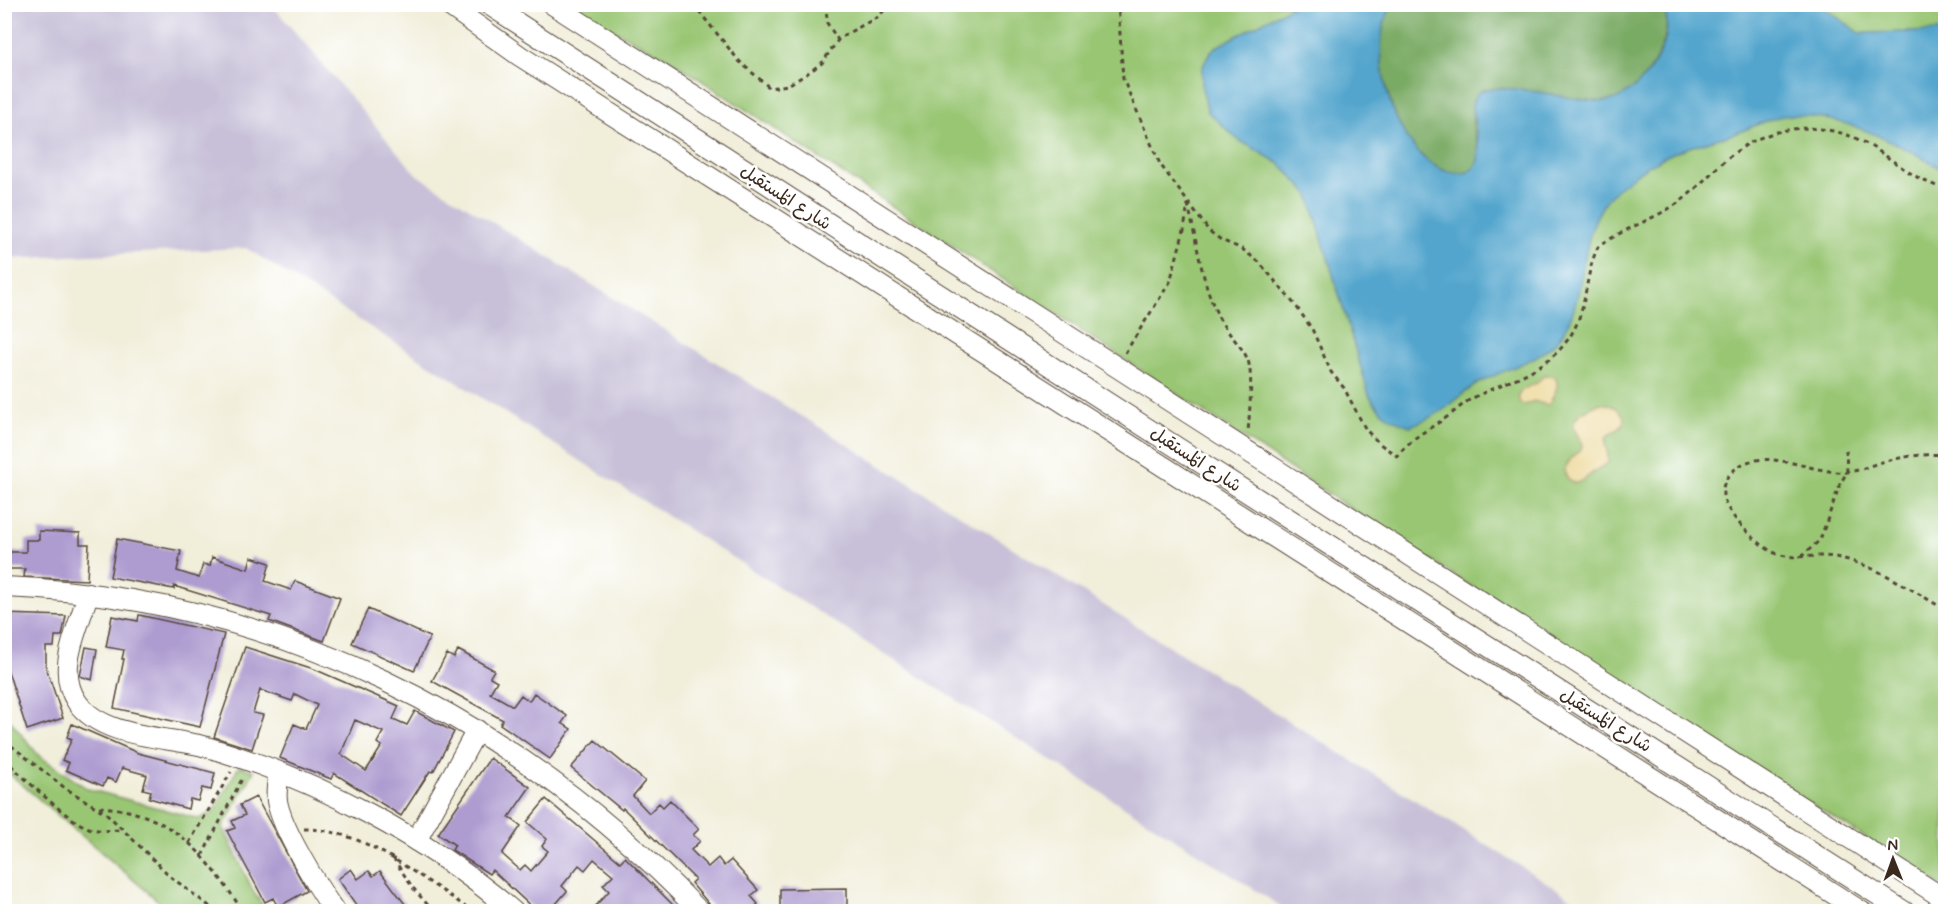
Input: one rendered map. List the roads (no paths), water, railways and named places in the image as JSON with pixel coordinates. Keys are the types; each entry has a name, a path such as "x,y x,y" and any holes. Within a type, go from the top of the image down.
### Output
{"street":[{"name":"شارع المُستقبل","path":"447,4 520,56 1862,912"},
{"name":"شارع المُستقبل","path":"488,4 1140,424 1905,912"},
{"path":"552,4 1946,900"},
{"path":"4,587 88,593 210,617 297,644 395,685 477,730 543,773 605,821 667,877 700,912"},
{"path":"88,593 68,662 73,696 83,710 94,718 120,729 193,744 304,783 416,841 514,912"},
{"path":"416,841 477,730"},
{"path":"279,773 278,803 288,829 335,912"}],"water":[{"path":"1294,5 1393,5 1384,24 1381,49 1384,76 1391,104 1402,129 1417,151 1435,166 1456,173 1468,172 1478,160 1472,106 1477,94 1481,91 1503,88 1599,102 1619,97 1633,89 1645,77 1661,51 1667,25 1663,5 1820,5 1860,33 1945,31 1945,171 1870,132 1830,120 1789,115 1664,157 1624,183 1602,207 1589,238 1575,305 1561,336 1554,344 1534,358 1479,383 1439,413 1410,426 1386,415 1369,395 1309,195 1280,164 1237,139 1208,112 1202,88 1202,69 1214,48"}]}
